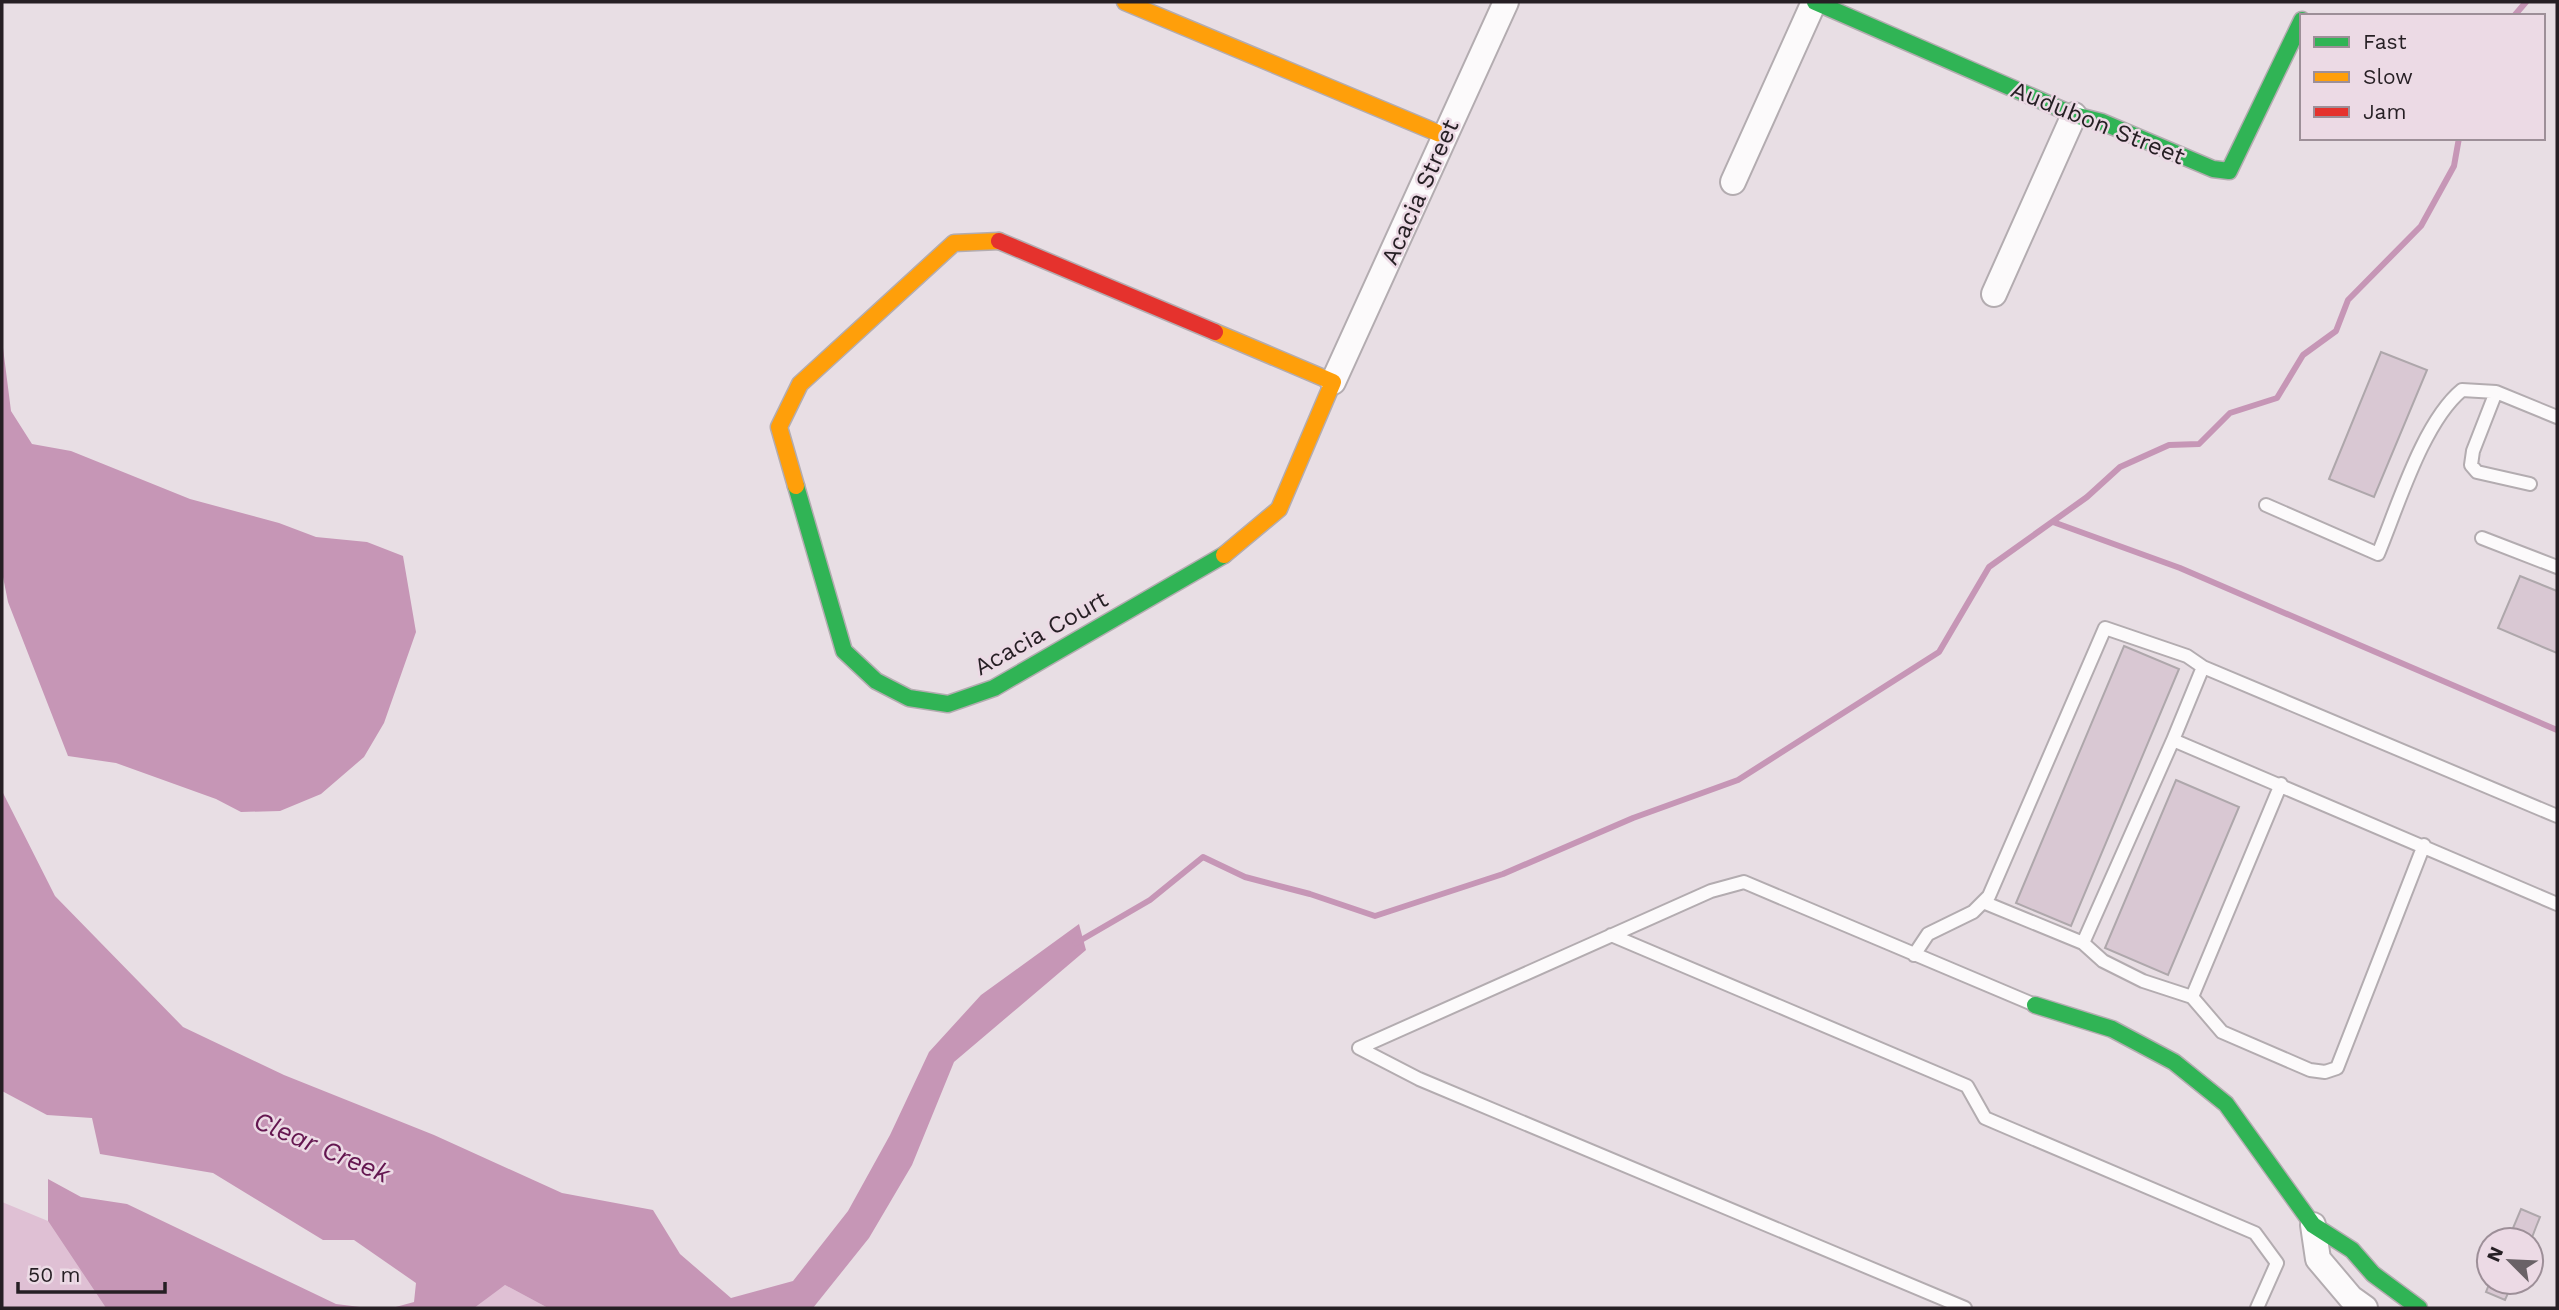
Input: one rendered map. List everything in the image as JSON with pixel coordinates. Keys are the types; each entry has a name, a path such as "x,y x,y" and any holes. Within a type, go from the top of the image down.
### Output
{"street":[{"path":"1125,2 1445,136"},
{"name":"Acacia Street","path":"1333,382 1506,2"},
{"path":"1733,183 1814,2"},
{"name":"Audubon Street","path":"1814,2 2074,115 2102,122 2213,169 2229,171 2300,24"},
{"path":"1994,294 2074,115"},
{"name":"Acacia Court","path":"999,241 1333,382 1279,509 1245,541 994,688 948,704 909,698 876,681 844,651 779,427 800,384 954,243 999,241"},
{"path":"2035,1005 2112,1029 2174,1062 2226,1104 2314,1225 2352,1250 2373,1274 2419,1308"},
{"path":"2314,1225 2318,1259 2353,1305 2373,1274"}],"lane":[{"path":"2266,505 2378,554 2432,428 2446,403 2462,390 2496,392 2557,417"},
{"path":"2496,392 2473,452 2471,465 2477,471 2529,484"},
{"path":"2482,538 2557,566"},
{"path":"1914,955 1928,934 1972,912 1989,896 2105,628 2187,656 2203,667 2557,816"},
{"path":"2083,943 2203,667"},
{"path":"2173,740 2557,904"},
{"path":"2192,997 2281,784"},
{"path":"1983,902 2083,943 2104,961 2143,981 2192,997 2222,1032 2310,1070 2325,1072 2337,1068 2424,845"},
{"path":"1965,1308 1419,1079 1359,1048 1711,891 1744,882 2035,1005"},
{"path":"1611,935 1966,1086 1985,1118 2255,1233 2277,1263 2257,1308"}],"shaded area":[{"path":"2,1202 48,1221 106,1308 2,1308"},
{"path":"505,1285 548,1308 474,1308 477,1302"}],"water":[{"path":"2,340 11,411 32,444 71,451 190,499 279,523 316,537 367,542 403,556 416,632 384,723 364,757 321,794 280,811 241,812 216,799 116,763 68,756 8,602 2,572"},
{"name":"Clear Creek","path":"2,791 55,896 183,1027 284,1075 434,1135 562,1193 653,1210 680,1254 731,1298 793,1281 848,1211 890,1135 929,1052 981,995 1079,924 1086,950 954,1062 912,1165 869,1238 813,1308 548,1308 505,1285 474,1308 392,1308 414,1302 416,1283 354,1240 323,1240 213,1173 100,1154 92,1118 47,1115 2,1091"},
{"path":"48,1179 81,1197 127,1204 336,1304 368,1308 106,1308 48,1221"}],"building":[{"path":"2381,352 2427,370 2374,497 2329,479"},
{"path":"2520,576 2557,591 2557,653 2498,628"},
{"path":"2124,646 2179,669 2071,926 2016,903"},
{"path":"2176,780 2239,807 2168,975 2105,948"},
{"path":"2521,1209 2540,1217 2536,1226 2514,1226"}],"waterway":[{"path":"2516,14 2526,2"},
{"path":"1076,943 1150,900 1203,857 1245,877 1310,894 1375,916 1503,874 1633,818 1738,780 1939,652 1989,567 2087,497 2120,467 2169,445 2199,444 2230,413 2277,398 2303,355 2336,331 2348,300 2421,226 2454,166 2459,140"},
{"path":"2053,522 2180,568 2557,730"}],"traffic: fast":[{"path":"1815,2 2074,115 2102,122 2213,169 2229,171 2300,24"},
{"path":"796,486 844,651 876,681 909,698 948,704 994,688 1224,555"},
{"path":"2035,1005 2112,1029 2174,1062 2226,1104 2313,1225 2352,1250 2373,1274 2419,1308"}],"traffic: slow":[{"path":"1125,2 1445,136"},
{"path":"796,486 779,427 800,384 954,243 999,241"},
{"path":"1215,332 1333,382 1279,509 1224,555"}],"traffic: jam":[{"path":"999,241 1215,332"}]}
